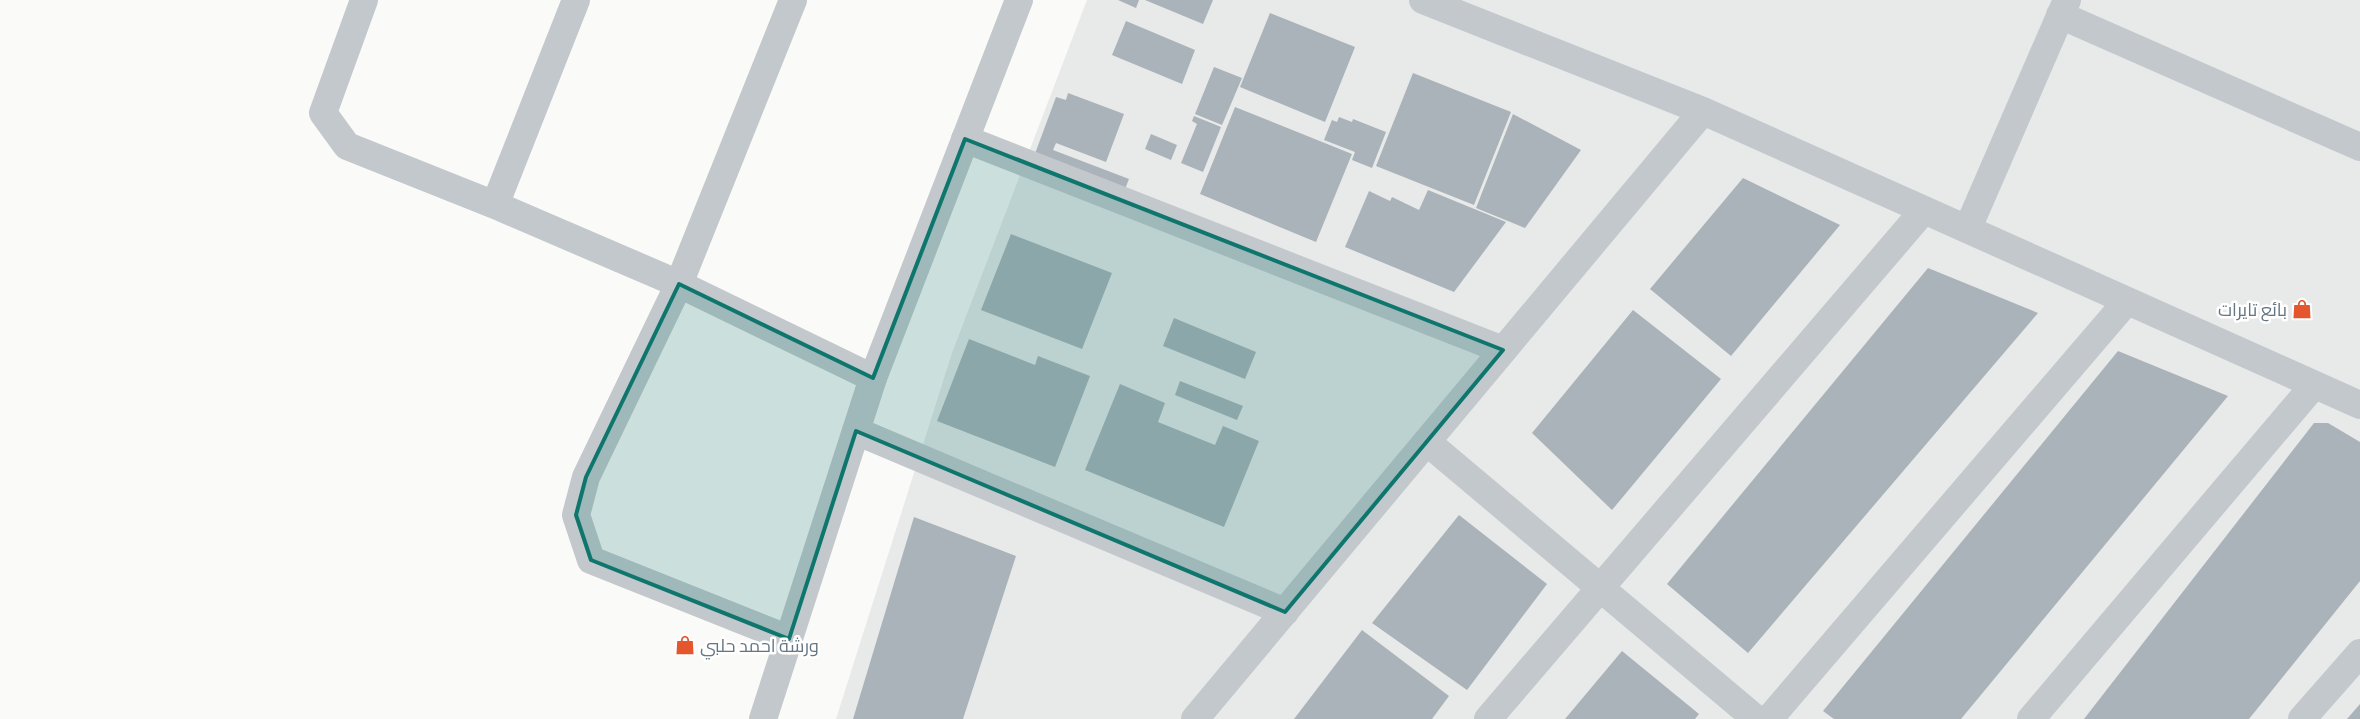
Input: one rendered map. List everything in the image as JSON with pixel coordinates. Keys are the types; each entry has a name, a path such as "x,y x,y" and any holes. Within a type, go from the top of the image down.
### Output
{"street":[{"path":"364,0 338,65 323,113 347,146 495,205 679,284 873,378"},
{"path":"495,205 576,0"},
{"path":"789,639 592,560 576,515 586,477 679,284 793,0"},
{"path":"763,719 873,378 1019,0"},
{"path":"1423,0 1702,111 1968,228 2360,405"},
{"path":"1968,228 2064,8 2360,147"},
{"path":"1195,719 1702,111"},
{"path":"965,139 1503,350"},
{"path":"1488,719 1924,210"},
{"path":"1769,719 2128,301"},
{"path":"2031,719 2314,385"},
{"path":"856,431 1284,612"},
{"path":"1427,442 1756,719"},
{"path":"2302,719 2360,653"}],"highlighted area":[{"path":"965,139 1503,350 1285,612 856,431 789,639 591,560 576,515 586,477 679,284 873,378"}],"shaded area":[{"path":"1087,0 2360,0 2360,719 836,719 952,353"}],"building":[{"path":"1118,0 1139,0 1136,8"},
{"path":"1145,0 1213,0 1203,24"},
{"path":"1270,13 1355,47 1325,122 1240,87"},
{"path":"1126,21 1195,50 1182,84 1112,55"},
{"path":"1214,67 1242,78 1222,125 1195,114"},
{"path":"1413,73 1511,112 1474,205 1376,166"},
{"path":"1068,93 1124,114 1106,162 1056,143 1053,150 1129,179 1123,194 1033,159 1056,97 1066,100"},
{"path":"1235,107 1352,154 1316,242 1200,194"},
{"path":"1513,114 1581,150 1525,228 1476,208"},
{"path":"1194,116 1221,127 1203,172 1181,163 1197,124 1192,121"},
{"path":"1339,117 1352,122 1353,119 1386,132 1372,168 1352,160 1355,152 1324,140 1332,120 1337,122"},
{"path":"1151,134 1177,145 1171,160 1145,149"},
{"path":"1743,178 1840,225 1731,356 1650,289"},
{"path":"1428,190 1506,222 1454,292 1345,247 1369,191 1390,201 1392,197 1419,210"},
{"path":"1011,234 1112,273 1082,349 981,310"},
{"path":"1928,268 2038,313 1748,653 1667,584"},
{"path":"1633,310 1721,379 1612,510 1532,433"},
{"path":"1174,318 1256,352 1245,379 1163,346"},
{"path":"969,339 1035,365 1038,356 1090,376 1055,467 937,421"},
{"path":"2118,351 2228,396 1961,719 1834,719 1823,711"},
{"path":"1180,381 1243,406 1237,420 1175,395"},
{"path":"1120,384 1165,403 1158,422 1215,445 1223,426 1259,441 1224,527 1085,470"},
{"path":"2314,423 2328,423 2360,442 2360,581 2249,719 2084,719"},
{"path":"1459,515 1547,584 1467,690 1372,623"},
{"path":"914,517 1016,556 963,719 853,719"},
{"path":"1362,630 1449,696 1432,719 1294,719"},
{"path":"1622,651 1699,714 1695,719 1565,719"},
{"path":"2360,704 2360,719 2347,719"}],"place":[{"name":"بائع تایرات","path":"2302,309"},
{"name":"ورشة احمد حلبي","path":"685,645"}]}
